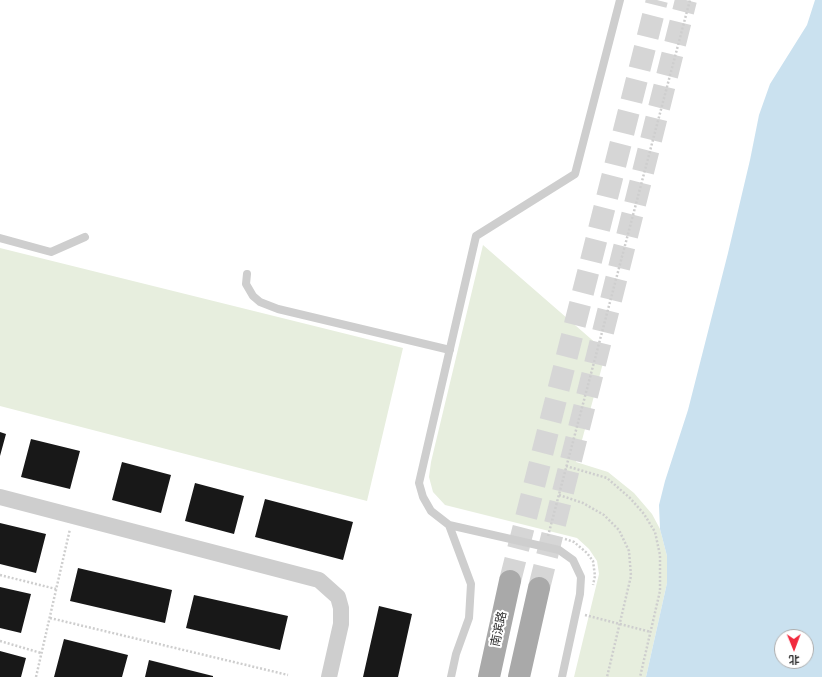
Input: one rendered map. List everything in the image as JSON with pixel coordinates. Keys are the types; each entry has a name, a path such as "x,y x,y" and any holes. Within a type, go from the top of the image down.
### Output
{"main road":[{"name":"南滨路","path":"488,677 510,581"},
{"path":"520,677 538,588"}],"street":[{"path":"0,497 74,515 319,580 330,588 338,597 341,608 341,624 329,677"}],"lane":[{"path":"562,677 576,613 581,577 573,560 559,550 545,546 449,525 431,511 423,497 419,483 476,236 575,174 620,0"},
{"path":"0,238 52,252 85,237"},
{"path":"247,274 246,284 253,296 260,302 278,309 450,350"},
{"path":"449,525 471,584 469,618 456,654 451,677"}],"path":[{"path":"545,546 690,0"},
{"path":"566,466 606,478 630,498 644,514 655,532 660,555 660,591 640,677"},
{"path":"559,495 582,503 604,515 619,530 629,551 631,576 607,677"},
{"path":"36,677 74,515"},
{"path":"0,575 56,589"},
{"path":"576,613 651,632"},
{"path":"50,618 288,675"},
{"path":"0,641 41,653"}],"green space":[{"path":"483,245 606,352 576,462 608,472 634,493 652,514 660,529 667,556 667,583 646,677 574,677 599,574 597,561 589,549 577,538 445,505 433,492 429,477 431,462"},
{"path":"0,248 403,348 367,501 0,406"}],"water":[{"path":"815,0 822,0 822,677 646,677 667,583 667,556 660,529 659,505 665,481 688,410 728,253 759,115 770,84 807,25"}],"building":[{"path":"0,432 6,434 0,456"},
{"path":"31,439 80,451 70,489 21,477"},
{"path":"122,462 171,475 161,513 112,500"},
{"path":"195,483 244,496 234,534 185,521"},
{"path":"265,499 353,522 343,560 255,537"},
{"path":"0,523 46,534 36,573 0,564"},
{"path":"78,568 172,590 165,623 70,601"},
{"path":"0,587 31,594 21,633 0,628"},
{"path":"194,595 288,616 280,650 186,628"},
{"path":"379,606 412,614 398,677 363,677"},
{"path":"64,639 128,655 122,677 54,677"},
{"path":"0,651 26,658 21,677 0,677"},
{"path":"149,660 213,676 213,677 145,677"}],"tunnel":[{"path":"510,581 657,0"},
{"path":"539,588 686,0"}]}
